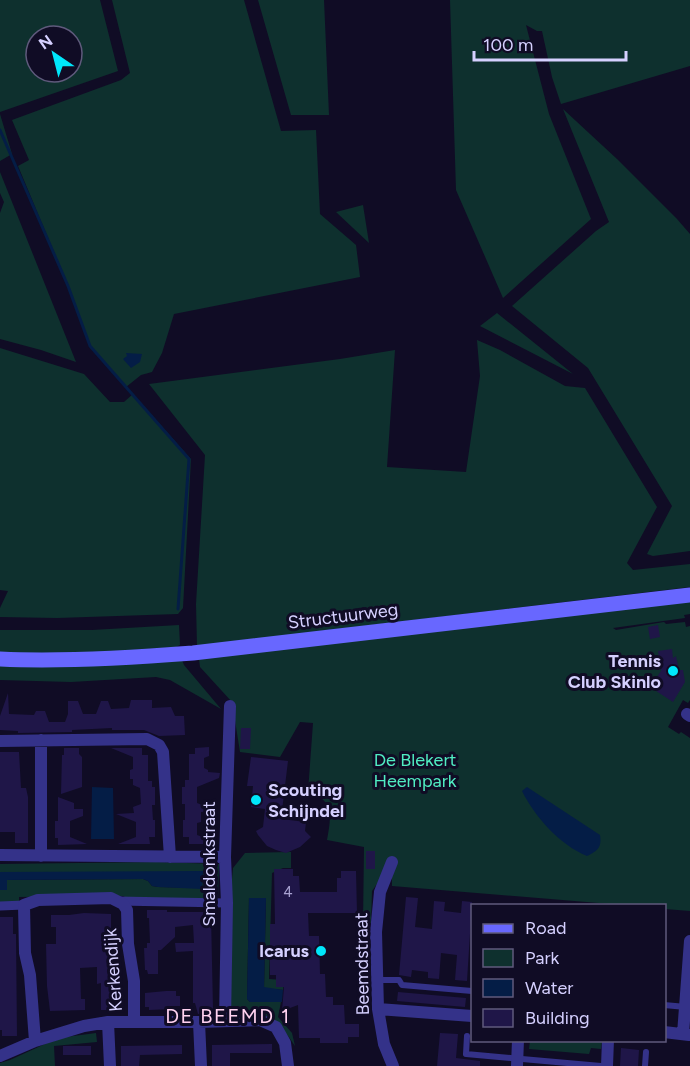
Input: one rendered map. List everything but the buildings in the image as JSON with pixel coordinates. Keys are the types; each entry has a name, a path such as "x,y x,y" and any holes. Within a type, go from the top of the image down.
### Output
{"main road":[{"name":"Structuurweg","path":"0,659 39,661 114,659 193,653 690,595"}],"street":[{"name":"Smaldonkstraat","path":"225,1021 227,903 225,857 230,706"},
{"path":"0,741 147,739 159,745 164,752 170,857"},
{"path":"41,740 41,856"},
{"path":"0,855 225,857"},
{"name":"Beemdstraat","path":"392,862 380,892 376,932 376,980 384,1044 393,1066"},
{"name":"Kerkendijk","path":"24,905 38,900 111,898 123,904 127,910 128,944 134,981 134,1021"},
{"path":"117,902 227,903"},
{"path":"0,906 24,905 25,953 30,975 35,1041"},
{"path":"666,1032 687,1035 690,941"},
{"path":"378,1009 471,1016"},
{"name":"Kerkendijk","path":"0,1056 35,1041 84,1026 108,1022 260,1020 276,1027 285,1043 288,1066"},
{"path":"108,1022 110,1066"},
{"path":"199,1022 201,1066"},
{"path":"517,1063 518,1042"},
{"path":"607,1066 608,1042"}],"lane":[{"path":"376,980 399,981 402,985 471,991"},
{"path":"666,1005 687,1007"},
{"path":"467,1036 466,1054 517,1063 601,1066"},
{"path":"645,1066 646,1052"}],"green space":[{"path":"0,0 100,0 118,71 84,83 84,24 24,24 24,84 81,84 0,112"},
{"path":"112,0 244,0 281,131 316,130 320,214 356,245 360,277 174,314 162,353 152,372 141,375 126,387 91,347 18,166 29,160 12,120 121,80 130,73"},
{"path":"258,0 324,0 329,115 291,115"},
{"path":"450,0 690,0 690,66 561,104 552,77 542,31 526,25 549,114 591,219 503,298 456,190"},
{"path":"563,109 617,159 690,234 690,551 653,556 647,554 672,506 588,368 512,306 609,222"},
{"path":"0,114 12,154 0,161"},
{"path":"0,172 76,362 0,339 0,213 4,202 0,193"},
{"path":"363,205 369,243 336,212"},
{"path":"497,313 573,374 480,326"},
{"path":"477,340 565,386 585,388 657,507 627,563 633,570 690,564 690,587 197,646 196,604 205,455 149,384 395,350 387,467 466,472 480,376"},
{"path":"0,348 84,374 110,402 124,402 133,394 191,459 183,608 178,614 57,618 0,617 0,608 8,591 0,590"},
{"name":"De Blekert Heempark","path":"690,600 690,614 684,615 685,618 613,628 616,630 664,622 666,624 685,622 686,627 690,626 690,700 688,703 683,700 668,727 690,738 690,911 666,909 666,904 611,904 392,886 392,863 372,891 371,923 363,923 364,847 327,840 330,824 329,810 323,800 308,792 313,723 300,722 280,757 240,752 232,702 200,667 199,659"},
{"path":"179,625 180,645 176,647 108,652 0,654 0,630 92,630"},
{"path":"182,660 221,709 170,680 156,677 71,682 0,680 0,666 116,665"},
{"path":"291,852 291,868 283,868 272,873 269,979 284,980 283,990 264,988 266,898 249,898 247,999 250,1002 281,1002 278,1017 292,1033 295,1046 281,1028 269,1018 231,1012 233,868 245,853"},
{"path":"156,862 219,864 218,899 127,903 124,896 19,897 19,903 0,903 0,890 7,890 7,880 143,879 152,886 158,887 202,888 203,872 0,872 0,864"},
{"path":"96,1033 97,1042 54,1046 55,1066 0,1066 0,1063 58,1038"},
{"path":"530,1042 602,1042 601,1049 591,1048 589,1054 529,1049"}],"water":[{"path":"126,353 142,354 140,362 131,368 123,359 127,356"},
{"path":"92,787 113,788 114,839 91,839"},
{"path":"527,787 600,835 600,846 587,856 567,845 549,829 527,801 522,791"},
{"path":"203,871 202,889 152,886 143,879 7,880 7,890 0,890 0,872"},
{"path":"249,898 266,898 264,987 283,990 282,1002 250,1002 247,999"}],"waterway":[{"path":"0,130 68,286 90,346 189,459 178,609"}],"place":[{"name":"Tennis Club Skinlo","path":"673,671"},
{"name":"Scouting Schijndel","path":"256,800"},
{"name":"Icarus","path":"321,951"}],"district":[{"name":"DE BEEMD 1","path":"228,1016"}]}
